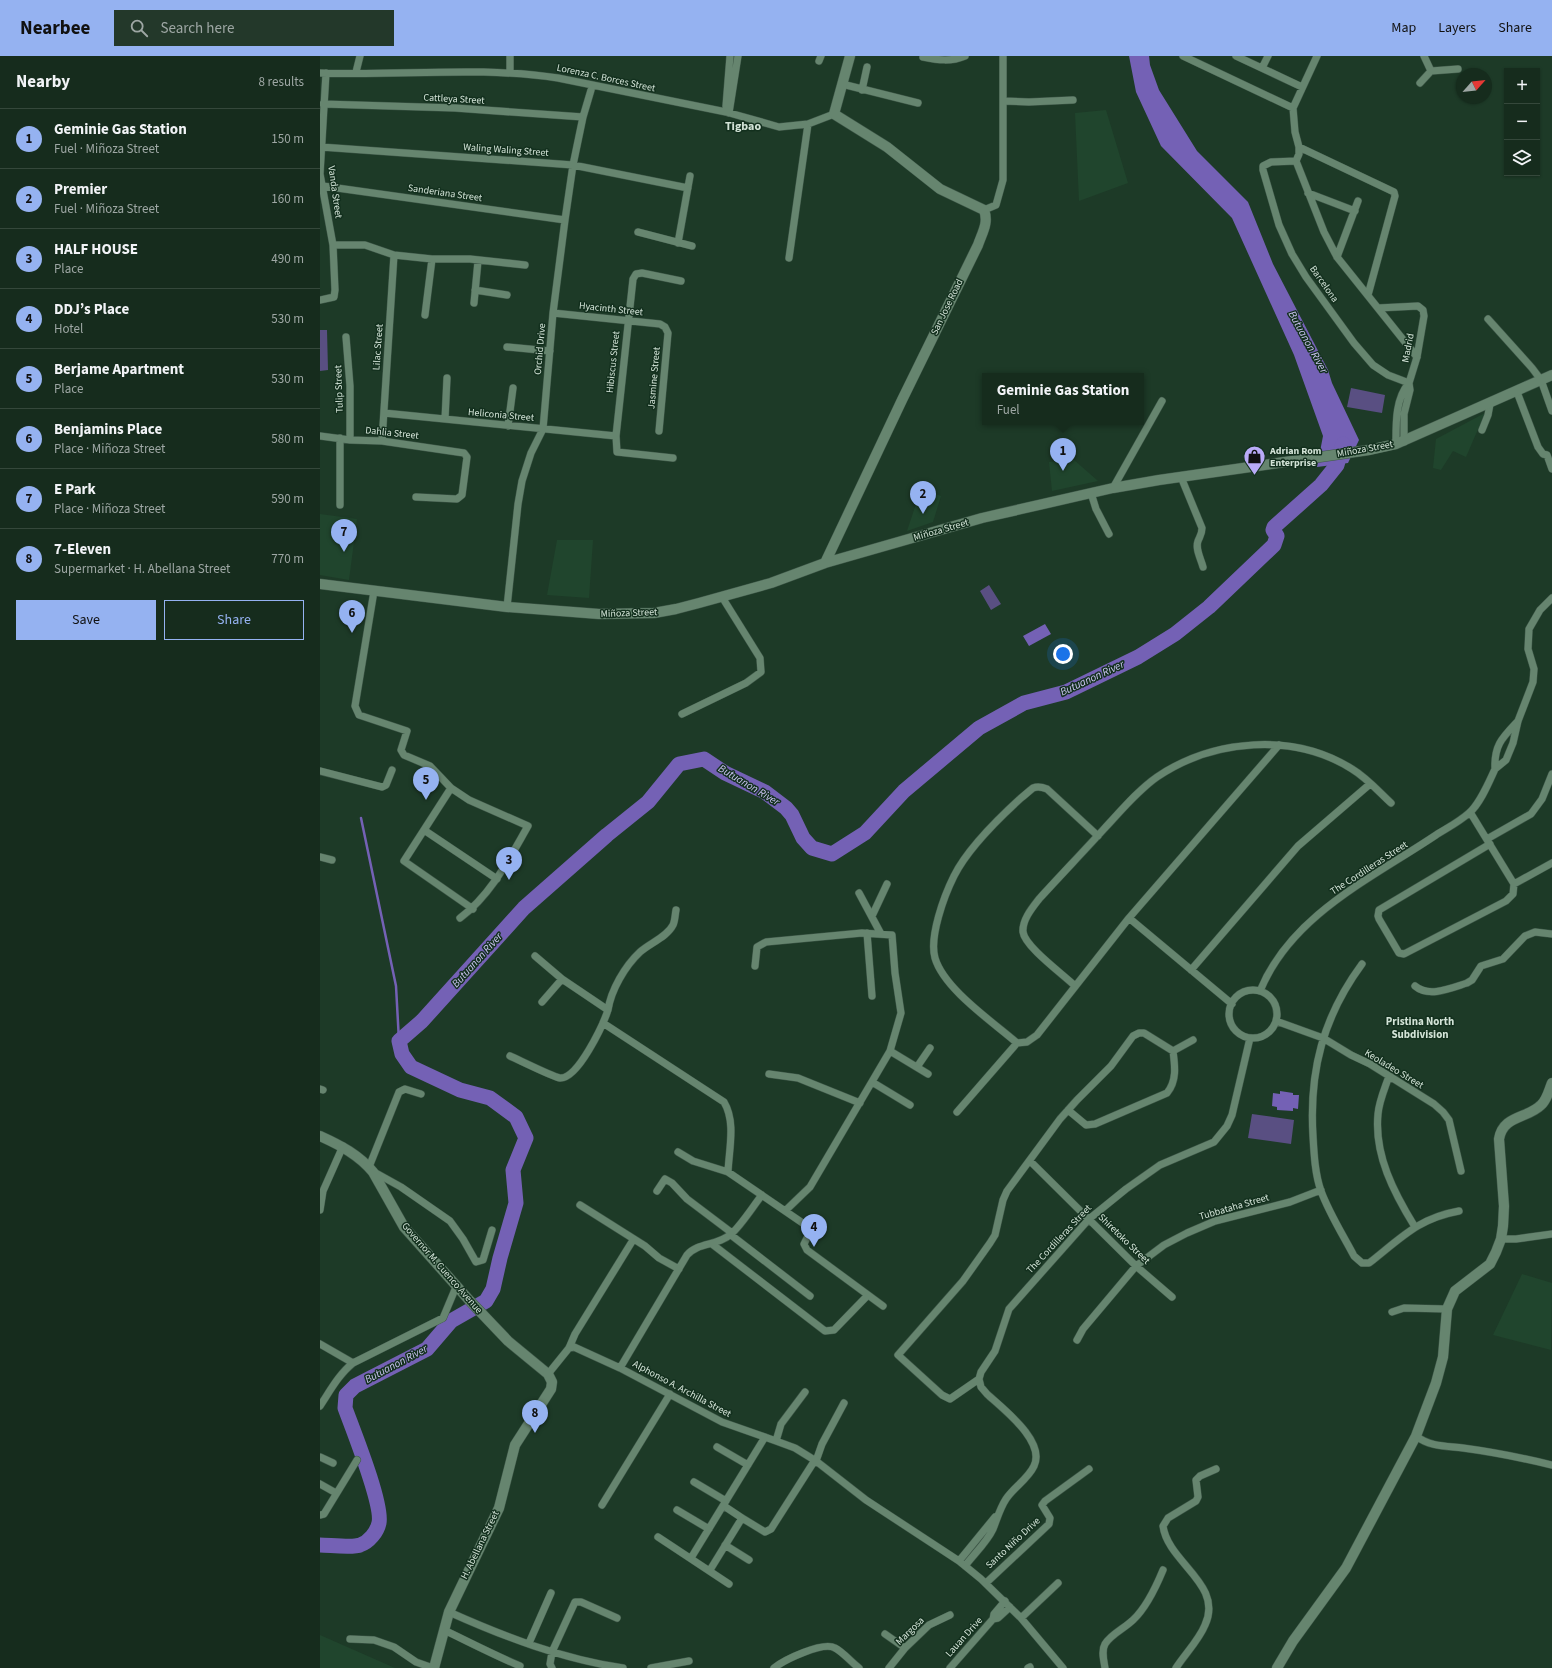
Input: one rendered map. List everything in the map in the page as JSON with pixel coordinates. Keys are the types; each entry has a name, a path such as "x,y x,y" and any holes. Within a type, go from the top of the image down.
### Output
{"main road":[{"path":"850,56 834,114 887,148 940,189 984,210"},
{"name":"San Jose Road","path":"825,563 978,245 986,223 984,210"},
{"name":"Miñoza Street","path":"320,584 507,608 599,614 654,613 676,610 771,582 825,563 982,518 1113,488 1369,450 1400,443 1552,375"},
{"path":"1277,1668 1293,1641 1346,1568 1416,1436 1436,1383 1443,1357 1448,1309 1454,1291 1490,1264 1501,1239 1504,1206 1499,1140 1500,1132 1509,1122 1540,1106 1546,1098 1552,1083"},
{"name":"Governor M. Cuenco Avenue","path":"320,1136 343,1146 371,1170 404,1227 456,1287 508,1340 550,1378"},
{"name":"H. Abellana Street","path":"434,1668 449,1612 498,1508 515,1445 551,1389 550,1378"}],"street":[{"path":"356,72 360,56"},
{"path":"510,56 510,72"},
{"path":"728,113 730,56"},
{"path":"728,113 738,56"},
{"path":"923,57 940,60 958,59 965,56"},
{"path":"984,210 996,205 1003,180 1003,56"},
{"path":"1183,56 1293,108"},
{"path":"1236,56 1302,87"},
{"path":"1262,68 1268,56"},
{"path":"1317,56 1293,108 1295,132 1299,147 1299,154 1296,161 1324,232 1337,257 1418,357"},
{"path":"1424,56 1431,71"},
{"path":"862,90 867,67"},
{"path":"1420,83 1431,71 1456,69"},
{"name":"Lorenza C. Borces Street","path":"323,73 510,72 558,78 728,113 779,127 808,124 834,114"},
{"name":"Vanda Street","path":"320,300 334,297 335,290 333,245 320,174 323,73"},
{"path":"842,84 918,103"},
{"name":"Orchid Drive","path":"507,608 518,504 522,481 531,453 543,429 553,313 565,220 573,165 583,117 591,90"},
{"path":"1003,101 1029,102 1073,100"},
{"name":"Cattleya Street","path":"323,104 455,108 583,117"},
{"path":"789,258 808,124"},
{"name":"Waling Waling Street","path":"321,147 573,165 688,188"},
{"path":"1299,147 1394,192 1395,196 1368,295"},
{"name":"Barcelona","path":"1296,161 1271,162 1263,166 1263,175 1279,225 1292,254 1306,277 1354,343 1373,365 1388,375 1410,382"},
{"path":"678,243 690,176"},
{"name":"Sanderiana Street","path":"323,186 565,220"},
{"path":"1308,193 1355,211"},
{"path":"1337,257 1358,201"},
{"path":"638,232 692,246"},
{"path":"333,245 365,245 394,255 432,259 525,265"},
{"name":"Lilac Street","path":"382,441 394,255"},
{"path":"425,315 432,259"},
{"path":"474,303 478,261"},
{"name":"Hibiscus Street","path":"673,458 617,452 616,436 627,321 633,279 636,274 642,273 681,281"},
{"path":"475,290 507,295"},
{"name":"Madrid","path":"1378,308 1418,306 1423,310 1424,316 1418,357 1410,382 1404,389 1399,406 1396,424 1400,443"},
{"name":"Hyacinth Street","path":"553,313 660,324 665,327"},
{"path":"1488,319 1541,380 1552,411"},
{"name":"Jasmine Street","path":"660,431 668,333 665,327"},
{"name":"Tulip Street","path":"346,337 350,386 350,440"},
{"path":"507,347 550,351"},
{"path":"445,419 447,378"},
{"path":"508,426 513,388"},
{"path":"1516,392 1538,447 1542,454 1550,454 1552,470"},
{"path":"1113,488 1162,401"},
{"path":"1482,430 1488,415 1490,404"},
{"name":"Heliconia Street","path":"384,414 616,436"},
{"name":"Dahlia Street","path":"320,436 350,440 382,441 464,453 467,457 462,495 460,497 457,499 416,497"},
{"path":"340,438 340,505"},
{"path":"1181,477 1202,528 1202,534 1197,544 1197,548 1203,567"},
{"path":"1091,493 1096,509 1109,534"},
{"path":"374,591 355,706 357,712 359,715 407,731 401,752 404,755 430,766 451,788 469,800 528,826 497,879 473,909 460,918"},
{"path":"682,714 746,683 761,672 760,658 722,597"},
{"name":"The Cordilleras Street","path":"1494,769 1506,760 1515,740 1518,721 1533,682 1534,669 1528,649 1529,629 1540,610 1552,598"},
{"name":"The Cordilleras Street","path":"1260,991 1266,978 1282,954 1299,934 1329,906 1470,812 1486,788 1494,769 1494,755 1500,742 1518,721"},
{"path":"1075,986 1032,948 1023,933 1024,924 1032,908 1039,899 1141,791 1156,778 1177,765 1198,756 1221,749 1238,746 1296,746 1330,757 1354,770 1391,803"},
{"path":"1098,836 1047,790 1040,786 1033,788 983,837 961,865 947,892 937,924 934,942 938,968 948,983 1017,1043 1024,1043 1037,1035 1129,918 1278,746"},
{"path":"320,771 382,787 386,785 392,770"},
{"path":"1470,812 1489,842 1514,884 1513,894 1506,902 1407,953 1401,954 1397,951 1379,919 1379,910 1489,842 1531,814 1542,799 1552,774"},
{"path":"1191,970 1298,846 1370,784"},
{"path":"451,788 404,861 473,909"},
{"path":"424,830 497,879"},
{"path":"320,857 332,860"},
{"path":"1514,884 1552,863"},
{"path":"872,916 887,884"},
{"path":"859,893 881,934"},
{"path":"510,1056 560,1078 569,1076 580,1064 604,1023 608,1010 609,999 626,969 640,953 664,935 672,926 676,910"},
{"path":"1129,918 1232,1004"},
{"path":"1415,986 1424,991 1430,992 1467,983 1472,980 1482,966 1504,959 1524,936 1535,932 1552,934"},
{"path":"867,933 872,996"},
{"path":"754,966 757,947 766,942 867,933 892,935 895,974 901,1013 890,1051 810,1187 786,1210"},
{"path":"535,956 562,979 608,1010"},
{"path":"1362,964 1343,991 1323,1038 1315,1078 1311,1110 1314,1152 1321,1190 1354,1256 1362,1263 1369,1263 1415,1227 1442,1214 1459,1211"},
{"path":"542,1002 562,979"},
{"path":"1255,990 1260,991 1271,998 1274,1003 1277,1015 1276,1021 1271,1031 1266,1035 1250,1038 1236,1032 1229,1018 1229,1011 1239,995 1244,992 1255,990"},
{"name":"Keoladeo Street","path":"1276,1021 1323,1038 1389,1076 1443,1112 1449,1120 1461,1171"},
{"path":"604,1023 724,1102 729,1111 731,1123 728,1172"},
{"path":"1063,1668 1021,1618 986,1583 959,1561 998,1514 1012,1491 1030,1473 1034,1466 1036,1459 1035,1451 1028,1435 987,1394 981,1387 979,1380 950,1399 942,1395 898,1355 963,1281 990,1244 995,1235 1003,1200 1007,1191 1068,1110 1111,1066 1136,1034 1144,1033 1149,1035 1172,1051 1174,1079 1172,1087 1167,1093 1095,1124 1086,1125 1068,1110"},
{"name":"The Cordilleras Street","path":"979,1380 981,1372 995,1351 1008,1309 1089,1219 1126,1189 1160,1165 1205,1147 1214,1142 1222,1134 1232,1115 1250,1038"},
{"path":"1172,1051 1193,1040"},
{"path":"957,1112 1017,1043"},
{"path":"918,1068 930,1048"},
{"path":"890,1051 928,1074"},
{"path":"769,1074 798,1078 860,1103"},
{"path":"1389,1076 1378,1114 1380,1145 1386,1173 1400,1203 1415,1227"},
{"path":"872,1082 910,1106"},
{"path":"421,1094 405,1089 400,1092 371,1170 401,1187 450,1221 463,1239 476,1262 483,1260 492,1230"},
{"path":"320,1210 323,1191 343,1146"},
{"path":"678,1152 693,1162 728,1172 786,1210 811,1230 804,1244 807,1250 883,1306"},
{"name":"Shiretoko Street","path":"1030,1161 1136,1266 1172,1297"},
{"path":"656,1190 665,1179 672,1183 687,1199 810,1296"},
{"name":"Tubbataha Street","path":"1077,1340 1083,1329 1136,1266 1164,1246 1187,1233 1215,1221 1290,1202 1321,1190"},
{"path":"620,1368 687,1256 695,1248 712,1244 732,1234 762,1195"},
{"path":"580,1205 632,1240 645,1246 659,1258 679,1269"},
{"path":"1501,1239 1516,1239 1552,1234"},
{"path":"550,1378 632,1240"},
{"path":"712,1244 825,1330 834,1330 868,1295"},
{"path":"320,1406 342,1374 353,1363 443,1318 456,1287"},
{"path":"1392,1312 1404,1308 1448,1309"},
{"path":"320,1344 353,1363"},
{"name":"Alphonso A. Archilla Street","path":"569,1348 574,1347 620,1368 722,1422 795,1448 816,1460 885,1514 959,1561"},
{"path":"776,1441 781,1424 805,1392"},
{"path":"602,1505 670,1394"},
{"path":"694,1482 725,1503 742,1518 765,1532 768,1532 816,1460 822,1444 844,1403"},
{"path":"1416,1436 1423,1442 1440,1446 1463,1448 1552,1465"},
{"path":"691,1558 765,1437"},
{"path":"717,1447 748,1465"},
{"path":"320,1457 333,1464"},
{"path":"320,1515 324,1514 357,1460"},
{"path":"1176,1668 1205,1626 1210,1608 1206,1593 1170,1543 1163,1526 1168,1518 1196,1501 1198,1497 1196,1480 1200,1476 1216,1469"},
{"name":"Santo Niño Drive","path":"986,1583 1049,1524 1050,1518 1042,1505 1045,1501 1089,1470"},
{"path":"320,1484 336,1493"},
{"path":"677,1510 709,1529"},
{"path":"965,1566 992,1530 998,1514"},
{"path":"710,1570 742,1518"},
{"path":"658,1537 730,1584"},
{"path":"726,1545 749,1560"},
{"path":"1106,1668 1103,1652 1104,1645 1113,1635 1134,1619 1142,1610 1163,1570"},
{"path":"1021,1618 1058,1583"},
{"path":"529,1643 551,1593"},
{"path":"552,1668 550,1664 552,1652 575,1602 581,1602 617,1618"},
{"name":"Lauan Drive","path":"950,1668 993,1619 994,1614 1007,1604"},
{"path":"449,1612 552,1652 583,1661 623,1668"},
{"name":"Margosa","path":"889,1668 905,1648 929,1625 950,1615"},
{"path":"444,1630 493,1655 520,1666"},
{"path":"885,1634 905,1648"},
{"path":"350,1639 374,1640 394,1647 416,1662 434,1668"},
{"path":"774,1668 813,1650 827,1646 834,1647 859,1668"},
{"path":"651,1668 689,1660"}],"shaded area":[{"path":"1106,110 1128,183 1079,201 1075,113"},
{"path":"320,330 327,330 328,370 320,371"},
{"path":"1351,388 1385,395 1382,413 1347,407"},
{"path":"1485,413 1466,457 1453,451 1441,470 1433,468 1436,439"},
{"path":"1073,459 1098,481 1052,491 1049,462"},
{"path":"921,489 941,496 933,522 907,531"},
{"path":"320,514 357,519 349,580 320,575"},
{"path":"557,540 593,540 589,598 547,595"},
{"path":"989,585 1001,604 991,610 980,591"},
{"path":"1252,1114 1294,1120 1291,1144 1248,1138"},
{"path":"1522,1274 1552,1283 1551,1350 1493,1335"},
{"path":"320,1635 395,1668 320,1668"}],"water":[{"path":"1129,56 1149,56 1150,65 1159,90 1197,151 1248,202 1273,264 1328,370 1332,383 1359,440 1348,463 1317,467 1323,436 1294,355 1232,218 1161,146 1136,92"},
{"path":"1045,624 1051,634 1029,646 1023,636"},
{"path":"1280,1091 1293,1093 1293,1095 1299,1095 1298,1109 1293,1108 1293,1111 1277,1110 1277,1107 1272,1106 1273,1093 1280,1094"}],"waterway":[{"name":"Butuanon River","path":"320,1545 360,1545 372,1536 379,1523 379,1514 372,1484 345,1408 346,1395 355,1386 427,1349 451,1321 486,1301 493,1289 500,1258 516,1203 513,1170 526,1138 516,1117 490,1098 460,1090 411,1067 402,1054 399,1041 422,1021 524,908 607,835 648,802 679,764 704,759 725,773 765,792 786,808 792,815 803,838 812,848 832,854 865,833 904,791 979,728 1024,703 1066,692 1138,657 1175,634 1209,607 1274,545 1277,536 1273,530 1274,527 1321,485 1337,465 1343,444"},
{"path":"361,818 396,986 399,1041"}],"place":[{"name":"Geminie Gas Station","path":"1063,471"},
{"name":"Adrian Rom Enterprise","path":"1255,476"},
{"name":"Premier","path":"923,514"},
{"name":"E Park","path":"344,552"},
{"name":"Benjamins Place","path":"352,633"},
{"name":"Berjame Apartment","path":"426,800"},
{"name":"HALF HOUSE","path":"509,880"},
{"name":"DDJ’s Place","path":"814,1247"},
{"name":"7-Eleven","path":"535,1433"}],"district":[{"name":"Tigbao","path":"743,126"},
{"name":"Pristina North Subdivision","path":"1420,1027"}]}
